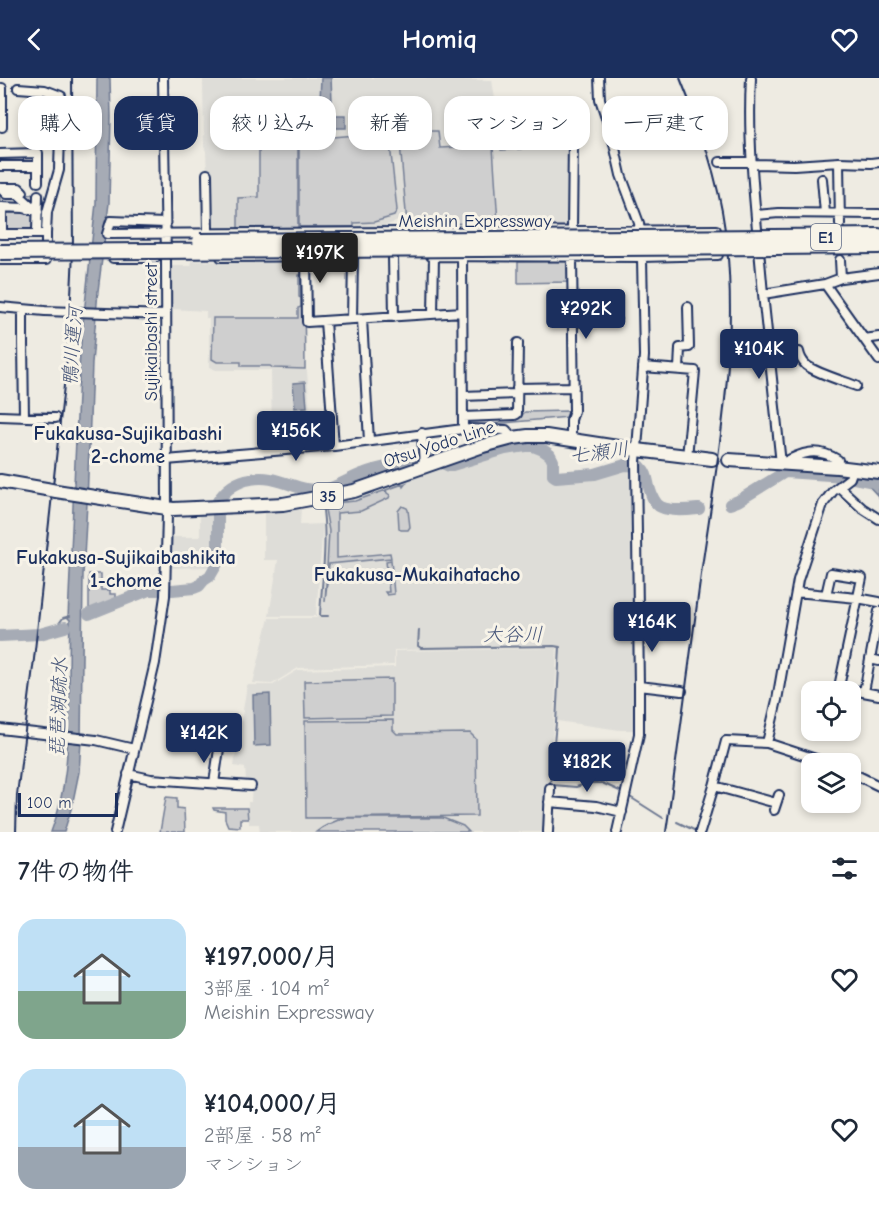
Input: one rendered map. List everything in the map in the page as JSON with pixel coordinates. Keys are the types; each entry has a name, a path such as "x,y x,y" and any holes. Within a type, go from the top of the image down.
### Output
{"highway":[{"name":"Meishin Expressway","path":"1,236 774,242 879,246"},
{"name":"Meishin Expressway","path":"0,252 774,242 879,236"}],"main road":[{"name":"Otsu Yodo Line","path":"0,482 166,508 217,508 272,506 354,491 429,462 513,438 546,436 571,440 636,460 687,457 712,459"},
{"path":"729,460 837,467 852,474 879,472"}],"street":[{"name":"Sujikaibashi street","path":"115,832 155,663 165,589 166,258 163,78"},
{"path":"599,78 600,99 612,135 621,175 640,231 642,257 643,367 636,460 639,734 617,832"},
{"path":"751,78 752,163 756,215 782,464"},
{"path":"2,88 2,127"},
{"path":"18,88 45,90 61,96 60,170 42,232"},
{"path":"572,230 573,150"},
{"path":"0,154 38,153 38,182"},
{"path":"11,154 11,166"},
{"path":"720,162 794,165 879,162"},
{"path":"839,162 840,224"},
{"path":"0,166 38,166"},
{"path":"207,174 208,233"},
{"path":"822,179 825,213"},
{"path":"4,187 19,188 41,212 18,194 6,194 4,187"},
{"path":"0,260 46,260 38,195"},
{"path":"41,212 24,208 1,207 1,236 42,232"},
{"path":"756,215 779,213 879,214"},
{"path":"165,223 111,221 107,234 716,230"},
{"path":"105,258 717,255"},
{"path":"352,256 352,319"},
{"path":"393,256 394,317"},
{"path":"433,314 434,256"},
{"path":"462,256 463,429"},
{"path":"306,257 308,322 462,312"},
{"path":"571,440 571,420 574,411 572,257"},
{"path":"840,260 840,278"},
{"path":"763,294 825,284 840,278 878,276"},
{"path":"825,284 879,360"},
{"path":"0,307 166,315"},
{"path":"679,369 680,348 689,347 688,307"},
{"path":"23,309 24,417"},
{"path":"574,322 616,318"},
{"path":"362,319 369,441"},
{"path":"325,321 334,446"},
{"path":"864,339 879,337"},
{"path":"463,417 516,415 518,411 518,342"},
{"path":"769,354 799,352 806,364 815,370 856,386"},
{"path":"643,367 695,371 687,457"},
{"path":"463,396 574,387"},
{"path":"0,416 55,418"},
{"path":"166,460 334,446 463,429 507,430 513,438"},
{"path":"422,433 429,462"},
{"path":"767,742 777,700 798,580 823,504 833,491 852,474"},
{"path":"839,487 862,508 879,519"},
{"path":"826,595 831,573 862,578 840,682 842,687 879,695"},
{"path":"796,592 879,602"},
{"path":"864,692 879,611"},
{"path":"870,659 879,661"},
{"path":"639,686 682,691"},
{"path":"0,729 96,740 134,748"},
{"path":"700,832 726,741 767,742 801,754"},
{"path":"214,783 219,749"},
{"path":"128,774 151,779 251,786"},
{"path":"861,777 879,786"},
{"path":"714,786 777,803"},
{"path":"548,832 550,788"},
{"path":"549,802 596,806 622,812"}],"shaded area":[{"path":"97,78 110,78 109,203 92,363 83,575 81,741 79,772 64,832 51,832 60,801 67,753 70,620 68,618 80,351 96,203 96,150 102,150 102,96 97,96"},
{"path":"195,78 489,78 430,79 492,80 495,96 444,96 444,150 571,150 569,227 405,229 403,209 403,219 377,229 214,230 209,226 203,80"},
{"path":"321,78 331,78 332,96 320,96"},
{"path":"336,115 346,115 346,128 336,128"},
{"path":"432,131 438,131 440,148 444,148 444,150 493,150 498,223 407,224 401,150 432,150"},
{"path":"348,136 348,150 391,150 397,210 394,216 374,222 354,223 354,227 299,227 299,150 336,150 336,137"},
{"path":"259,150 298,150 298,228 238,228 238,198 259,197"},
{"path":"0,193 43,195 43,228 40,230 0,230"},
{"path":"192,261 300,262 304,264 306,370 310,411 283,414 282,446 272,447 271,370 216,370 209,367 209,318 206,318 206,311 172,309 172,305 169,305 170,266 191,266"},
{"path":"567,261 568,282 518,283 518,262"},
{"path":"299,275 301,275 301,296 304,296 305,369 241,366 241,362 217,362 212,359 213,318 298,318 298,308 301,307"},
{"path":"305,382 307,407 295,408 293,383"},
{"path":"567,411 568,417 472,426 468,422 471,420 518,419 525,412"},
{"path":"520,448 528,448 549,457 552,474 556,479 593,478 626,466 633,466 636,730 620,730 557,721 558,647 394,650 394,665 298,668 272,684 253,683 269,618 316,618 321,614 326,541 326,516 323,504 354,501 433,470 444,467 454,468"},
{"path":"866,475 879,480 879,497 865,482"},
{"path":"386,490 390,495 389,498 361,511 337,513 337,558 390,553 391,558 329,564 325,602 329,531 324,504 355,501"},
{"path":"402,506 408,510 410,527 408,530 399,528 398,511"},
{"path":"301,507 300,525 323,524 316,616 269,616 278,560 264,560 264,512"},
{"path":"200,515 215,515 215,560 211,567 169,568 169,537 200,537"},
{"path":"391,560 394,594 387,595 385,592 389,592 386,561"},
{"path":"89,574 101,574 101,590 110,590 110,594 116,594 116,599 96,608 89,608"},
{"path":"557,648 554,722 545,803 545,832 260,832 259,824 249,824 248,802 251,802 252,782 246,781 245,768 234,766 247,685 273,685 298,670 395,667 395,651"},
{"path":"392,679 392,716 305,718 304,681"},
{"path":"270,694 271,745 254,746 253,695"},
{"path":"393,720 393,730 397,734 470,733 476,739 477,816 306,818 305,721"},
{"path":"166,797 177,798 177,808 184,809 185,832 160,832"},
{"path":"213,808 247,808 248,819 240,819 240,827 228,826 225,812"},
{"path":"345,818 443,818 463,826 469,832 316,832"}],"waterway":[{"name":"七瀬川","path":"89,614 149,590 172,590 199,586 210,576 218,562 218,501 232,486 251,479 271,479 307,489 327,489 370,471 424,458 434,459 449,466 505,449 533,446 550,455 553,461 553,475 556,477 595,474 625,465 640,466 656,504 665,509 699,509"},
{"name":"七瀬川","path":"730,504 785,472 844,476 879,483"},
{"name":"大谷川","path":"322,504 325,544 320,615 328,616"},
{"path":"55,629 63,618 70,616"},
{"name":"七瀬川","path":"0,636 40,634 65,627"},
{"name":"大谷川","path":"419,630 418,646 421,648 560,647 550,784"},
{"name":"大谷川","path":"553,785 576,787 589,783 602,783 622,792"},
{"name":"大谷川","path":"630,797 663,818"},
{"name":"大谷川","path":"677,822 696,831"}],"railway":[{"path":"16,832 17,795 69,340 73,251 72,78"},
{"path":"666,832 720,441 729,357 730,314 725,230 718,191 701,134 680,78"}],"district":[{"name":"Fukakusa-Sujikaibashi 2-chome","path":"128,444"},
{"name":"Fukakusa-Sujikaibashikita 1-chome","path":"126,568"},
{"name":"Fukakusa-Mukaihatacho","path":"417,574"}],"water label":[{"name":"鴨川運河","path":"72,346"},
{"name":"琵琶湖疏水","path":"58,707"}]}
